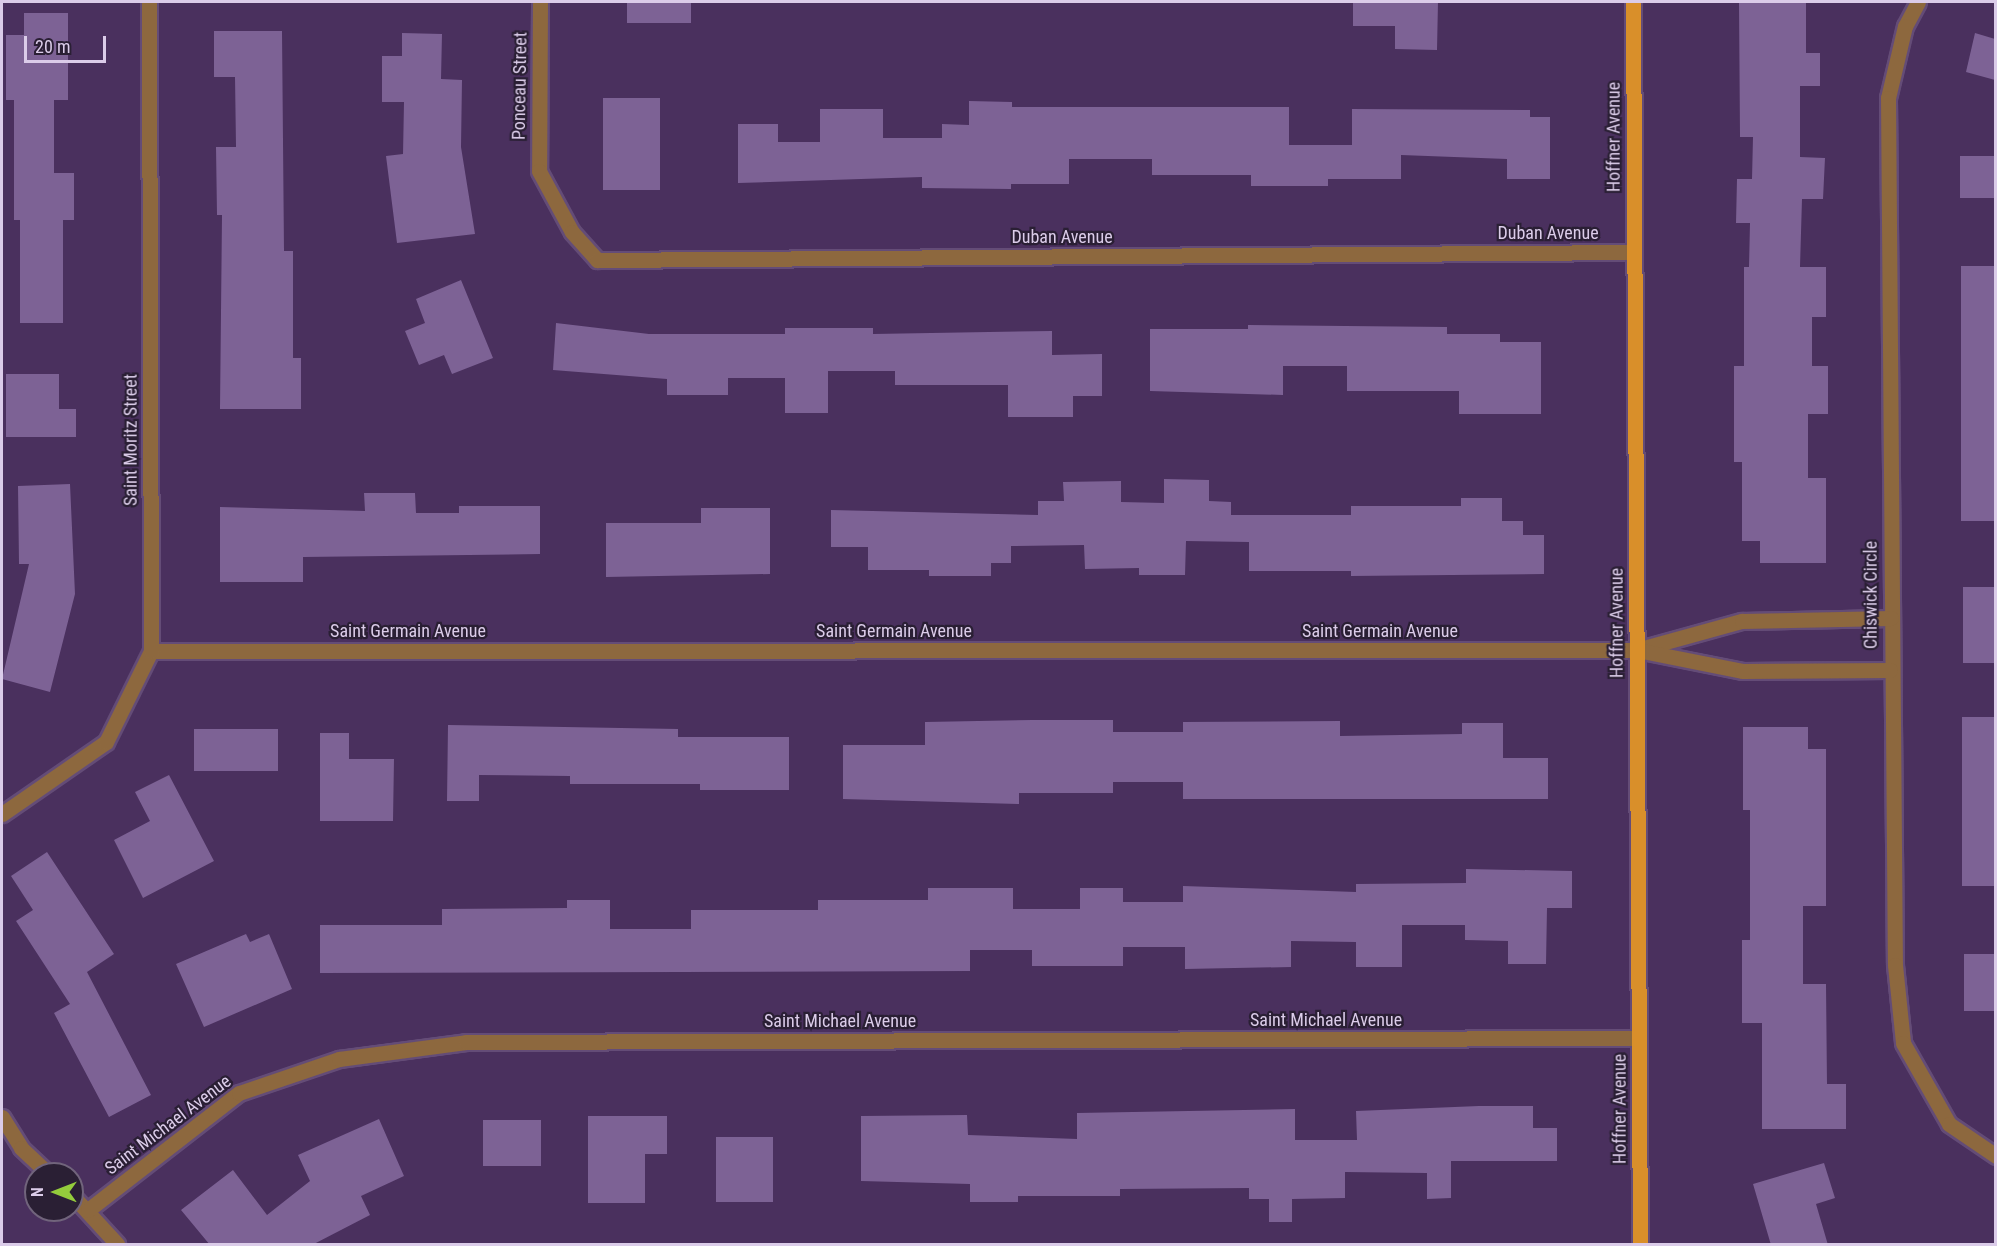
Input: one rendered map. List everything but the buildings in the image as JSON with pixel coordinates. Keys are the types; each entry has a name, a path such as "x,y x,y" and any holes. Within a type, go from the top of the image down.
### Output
{"main road":[{"name":"Hoffner Avenue","path":"1633,2 1640,1245"}],"street":[{"name":"Saint Moritz Street","path":"2,814 106,742 151,651 149,2"},
{"name":"Ponceau Street","path":"539,171 540,2"},
{"name":"Chiswick Circle","path":"1918,2 1905,26 1888,98 1890,670 1895,964 1903,1043 1948,1124 1995,1156"},
{"name":"Duban Avenue","path":"539,171 572,232 597,260 1634,252"},
{"path":"1637,650 1742,621 1891,618"},
{"name":"Saint Germain Avenue","path":"151,651 1637,650"},
{"path":"1637,650 1742,671 1890,670"},
{"name":"Saint Michael Avenue","path":"88,1210 238,1093 339,1059 466,1042 1639,1038"},
{"path":"2,1118 21,1148 36,1162"},
{"path":"84,1206 117,1245"}]}
